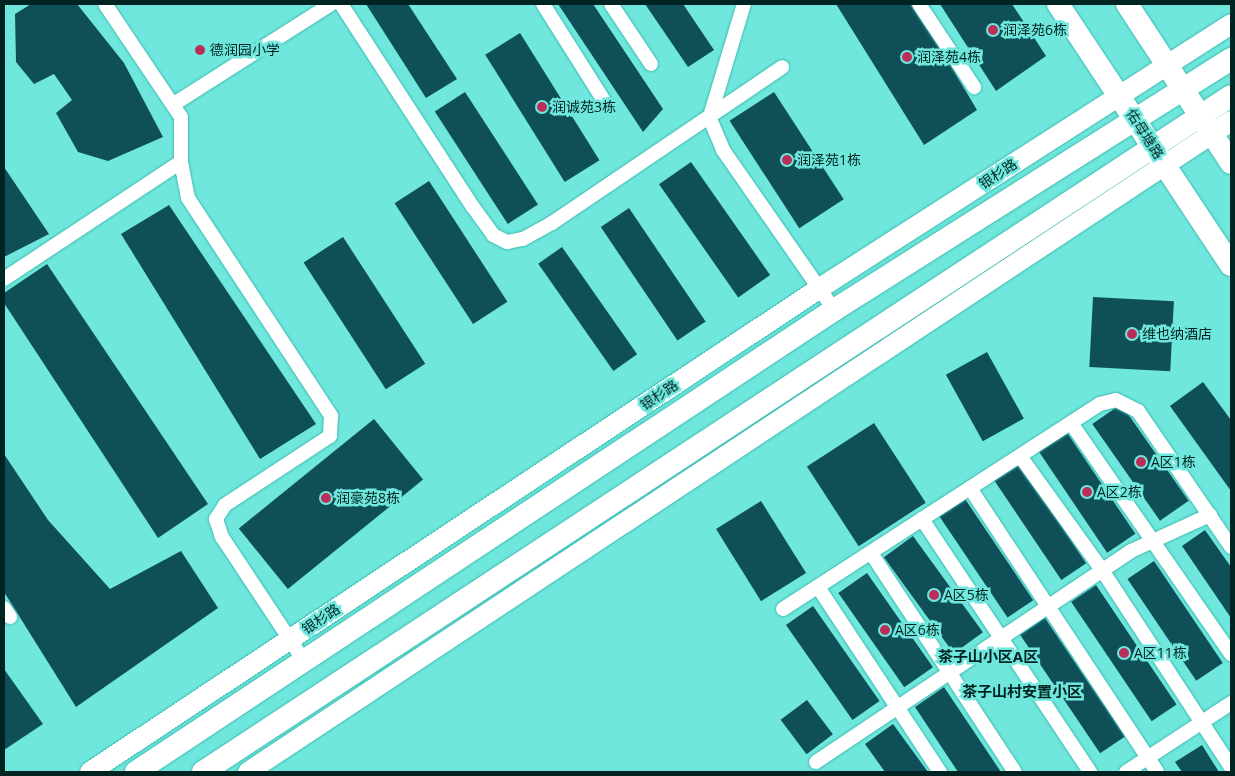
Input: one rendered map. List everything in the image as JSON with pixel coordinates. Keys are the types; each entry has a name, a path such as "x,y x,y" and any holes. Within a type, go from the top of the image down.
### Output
{"main road":[{"name":"佑母塘路","path":"1058,4 1231,265"},
{"path":"1127,4 1214,131 1231,163"},
{"name":"银杉路","path":"136,772 834,310 1137,121 1231,60"},
{"path":"203,772 1159,156 1214,131 1231,96"}],"street":[{"path":"105,4 181,117 181,162 196,211 333,424 324,441 225,505 216,519 222,537 304,661"},
{"path":"174,104 331,4"},
{"path":"341,4 474,208 499,239 524,239 782,67"},
{"path":"542,4 606,104"},
{"path":"611,4 651,64"},
{"path":"753,4 743,8 710,116 713,134 834,310"},
{"path":"919,4 974,87"},
{"name":"银杉路","path":"90,772 820,288 1231,24"},
{"path":"1214,131 1231,121"},
{"path":"248,772 1159,156"},
{"path":"4,280 181,162"},
{"path":"783,609 1108,401 1123,400 1132,405 1210,514 1231,547"},
{"path":"1071,423 1231,654"},
{"path":"1020,456 1102,570 1231,767"},
{"path":"970,488 1157,772"},
{"path":"816,762 1102,570 1151,540 1210,514"},
{"path":"922,519 1090,772"},
{"path":"871,553 1015,772"},
{"path":"818,587 940,772"},
{"path":"1126,772 1231,703"}],"building":[{"path":"31,4 77,4 124,63 163,137 108,161 78,152 56,113 72,100 54,74 34,84 16,62 15,14"},
{"path":"366,4 408,4 457,79 426,98"},
{"path":"558,4 593,4 663,109 643,132"},
{"path":"645,4 683,4 714,50 688,67"},
{"name":"润泽苑4栋","path":"836,4 914,4 977,110 924,145"},
{"name":"润泽苑6栋","path":"940,4 1012,4 1046,56 996,91"},
{"name":"润诚苑3栋","path":"520,33 599,160 565,182 485,55"},
{"path":"465,92 538,204 508,224 435,112"},
{"name":"润泽苑1栋","path":"774,92 844,199 799,228 730,121"},
{"path":"691,162 770,275 738,297 659,184"},
{"path":"4,167 49,234 4,257"},
{"path":"429,181 507,302 473,324 395,203"},
{"path":"169,205 316,424 260,459 121,234"},
{"path":"629,208 706,322 677,341 601,227"},
{"path":"343,237 425,364 386,389 304,263"},
{"path":"562,247 637,354 613,371 538,264"},
{"path":"47,264 208,504 158,538 4,303 4,293"},
{"name":"维也纳酒店","path":"1093,297 1174,301 1170,371 1089,367"},
{"path":"987,352 1024,418 983,441 946,375"},
{"path":"1203,382 1231,420 1231,491 1170,406"},
{"name":"A区1栋","path":"1121,404 1189,501 1160,521 1092,424"},
{"name":"润豪苑8栋","path":"374,419 423,480 288,589 239,529"},
{"path":"874,423 926,503 859,546 807,467"},
{"name":"A区2栋","path":"1066,431 1135,534 1107,553 1038,450"},
{"path":"4,454 48,520 110,589 181,551 218,608 76,707 4,592"},
{"path":"1018,462 1086,563 1061,580 993,479"},
{"path":"965,499 1033,600 1008,617 939,516"},
{"path":"761,501 806,573 761,601 716,529"},
{"path":"1205,530 1231,567 1231,618 1182,546"},
{"name":"A区5栋","path":"913,536 983,632 954,653 884,557"},
{"path":"1154,561 1223,663 1196,681 1127,579"},
{"name":"A区6栋","path":"867,573 933,667 904,687 838,593"},
{"name":"A区11栋","path":"1096,585 1177,704 1152,721 1071,602"},
{"path":"813,606 880,701 853,720 786,625"},
{"path":"1045,618 1125,737 1100,753 1020,635"},
{"path":"4,669 43,724 4,750"},
{"path":"944,687 1001,772 958,772 915,707"},
{"path":"807,700 833,734 807,754 781,720"},
{"path":"893,724 928,772 885,772 865,744"},
{"path":"1202,745 1219,772 1182,772 1175,762"}],"place":[{"name":"润泽苑6栋","path":"993,30"},
{"name":"德润园小学","path":"200,50"},
{"name":"润泽苑4栋","path":"907,57"},
{"name":"润诚苑3栋","path":"542,107"},
{"name":"润泽苑1栋","path":"787,160"},
{"name":"维也纳酒店","path":"1132,334"},
{"name":"A区1栋","path":"1141,462"},
{"name":"A区2栋","path":"1087,492"},
{"name":"润豪苑8栋","path":"326,498"},
{"name":"A区5栋","path":"934,595"},
{"name":"A区6栋","path":"885,630"},
{"name":"A区11栋","path":"1124,653"}],"district":[{"name":"茶子山小区A区","path":"988,657"},
{"name":"茶子山村安置小区","path":"1022,692"}]}
